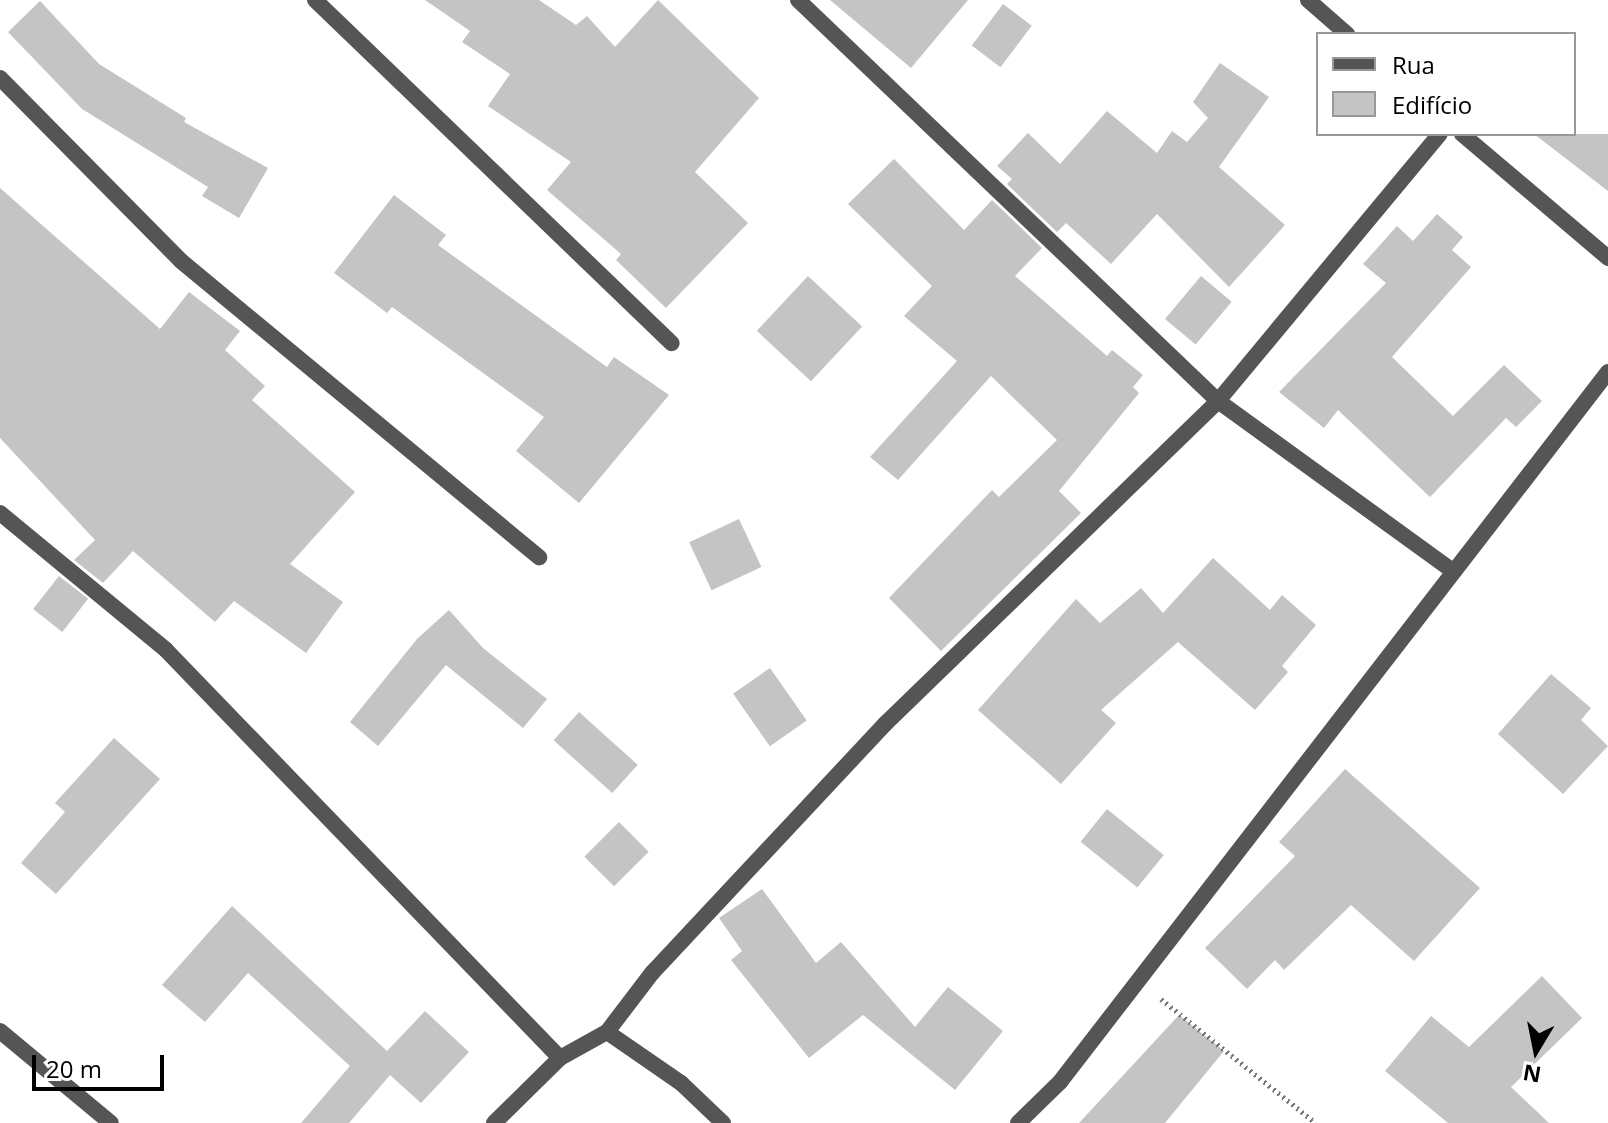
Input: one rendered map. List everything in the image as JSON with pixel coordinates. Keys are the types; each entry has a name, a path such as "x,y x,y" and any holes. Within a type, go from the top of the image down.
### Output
{"street":[{"path":"315,0 672,343"},
{"path":"798,0 1218,401 1454,572"},
{"path":"1308,0 1345,32"},
{"path":"0,78 181,261 539,557"},
{"path":"494,1123 560,1058 607,1032 652,973 885,724 1218,401 1438,136"},
{"path":"1464,136 1608,258"},
{"path":"1018,1123 1060,1082 1608,372"},
{"path":"0,513 166,650 560,1058"},
{"path":"0,1031 111,1123"},
{"path":"607,1032 681,1083 723,1123"}],"path":[{"path":"1139,981 1316,1123"}],"building":[{"path":"425,0 539,0 576,25 587,16 615,47 658,0 759,98 695,172 748,223 666,308 616,260 621,254 547,190 571,162 488,106 510,74 462,42 470,31"},
{"path":"830,0 968,0 911,68"},
{"path":"40,1 99,64 186,118 184,122 268,168 239,218 202,196 208,187 82,109 8,32"},
{"path":"1003,4 1032,26 1000,67 972,46"},
{"path":"1220,63 1269,97 1219,167 1285,225 1229,287 1157,214 1111,264 1066,223 1057,232 1007,184 1012,179 997,166 1028,133 1060,164 1107,111 1157,153 1172,131 1187,142 1208,118 1193,102"},
{"path":"1608,134 1608,191 1537,136"},
{"path":"894,159 964,230 992,200 1042,248 1015,276 1107,356 1112,350 1143,375 1133,387 1139,393 1059,491 1081,513 941,651 889,598 992,490 999,497 1057,440 991,376 898,480 870,457 957,361 904,316 932,286 848,204"},
{"path":"0,188 160,329 189,292 240,331 225,350 265,386 252,400 355,492 290,564 343,602 306,653 234,601 215,622 133,551 103,583 74,560 95,540 0,438"},
{"path":"394,195 446,235 438,245 607,367 614,357 669,395 579,503 516,451 544,417 392,307 387,313 334,273"},
{"path":"1437,214 1463,237 1452,250 1471,267 1392,357 1453,416 1504,365 1542,401 1516,427 1506,418 1430,497 1338,410 1324,428 1279,392 1386,283 1363,264 1397,226 1413,241"},
{"path":"808,276 862,326 811,381 757,331"},
{"path":"1201,276 1232,302 1196,345 1165,319"},
{"path":"739,519 761,567 712,590 689,542"},
{"path":"1213,558 1270,610 1282,595 1316,625 1282,666 1288,672 1255,710 1178,642 1101,710 1116,723 1061,784 978,710 1076,599 1100,623 1141,588 1163,613"},
{"path":"59,576 88,599 62,632 33,609"},
{"path":"449,610 483,648 547,699 523,728 446,665 378,746 350,722 417,639"},
{"path":"770,668 807,720 770,746 733,694"},
{"path":"1551,674 1591,708 1581,720 1608,746 1563,794 1498,734"},
{"path":"579,712 638,765 612,793 554,740"},
{"path":"114,738 160,779 56,894 21,863 65,812 55,803"},
{"path":"1345,769 1480,888 1414,961 1351,905 1284,970 1275,960 1247,989 1205,948 1295,856 1279,842"},
{"path":"1107,809 1164,855 1137,888 1081,842"},
{"path":"619,822 649,852 614,886 584,857"},
{"path":"762,889 816,963 841,942 915,1027 948,987 1003,1031 955,1090 863,1015 809,1058 731,960 742,951 719,918"},
{"path":"232,906 387,1051 425,1011 469,1052 421,1103 390,1075 349,1123 301,1123 350,1066 248,973 205,1022 162,985"},
{"path":"1542,976 1582,1018 1511,1087 1549,1123 1448,1123 1385,1071 1431,1016 1469,1047"},
{"path":"1179,1015 1224,1051 1165,1123 1079,1123"}]}
